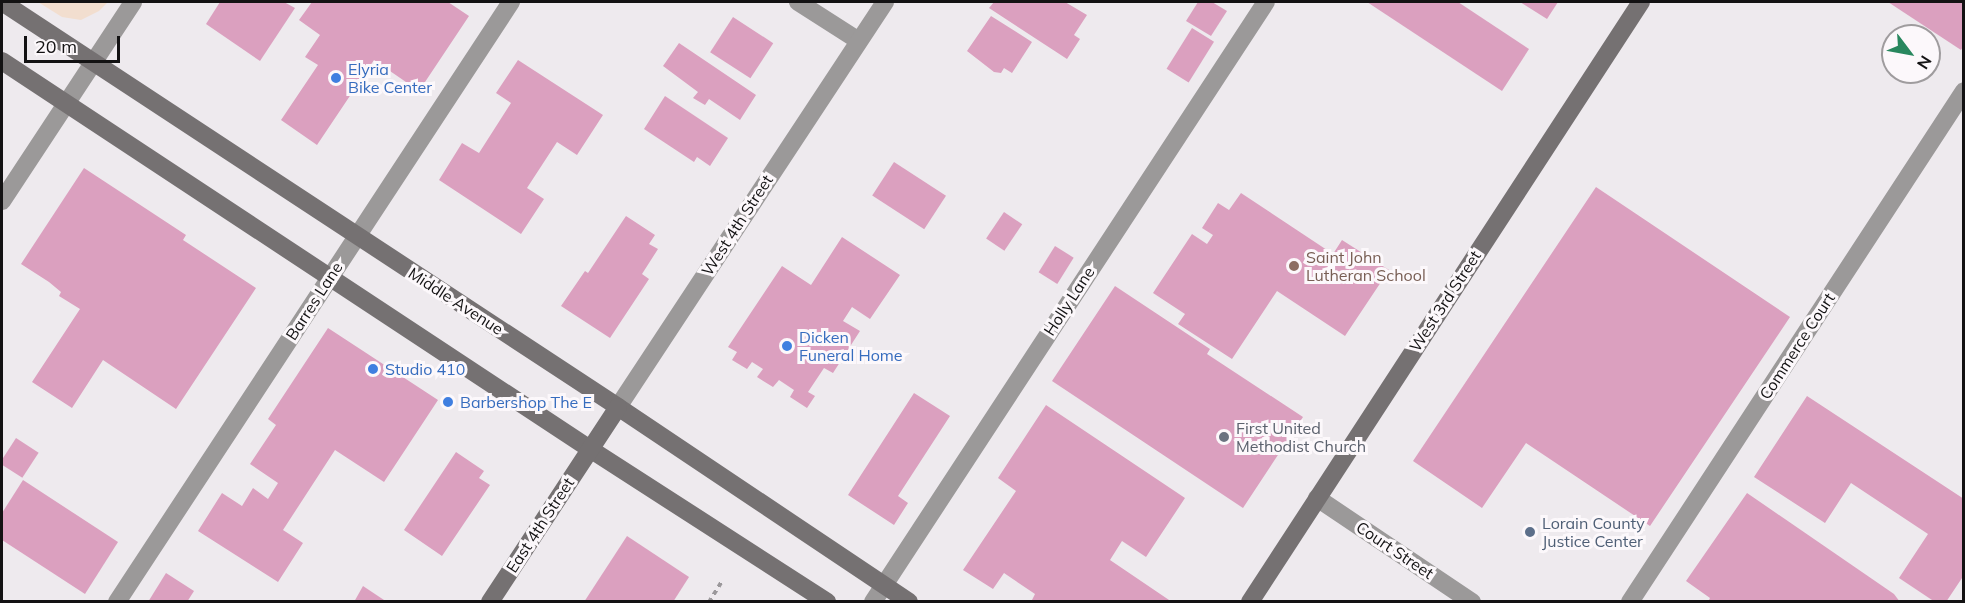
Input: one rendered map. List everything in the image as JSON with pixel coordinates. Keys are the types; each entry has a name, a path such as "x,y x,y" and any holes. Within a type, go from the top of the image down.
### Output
{"main road":[{"name":"Middle Avenue","path":"2,2 618,407 909,602"},
{"name":"West 3rd Street","path":"1250,602 1641,2"},
{"path":"2,61 826,602"},
{"name":"West 4th Street","path":"590,449 618,407"},
{"name":"East 4th Street","path":"490,602 590,449"}],"street":[{"path":"2,201 133,2"},
{"name":"Barres Lane","path":"117,602 511,2"},
{"path":"798,2 859,41"},
{"name":"West 4th Street","path":"618,407 885,2"},
{"name":"Holly Lane","path":"873,602 1266,2"},
{"name":"Commerce Court","path":"1630,602 1964,91"},
{"name":"Court Street","path":"1317,498 1472,602"}],"path":[{"path":"709,602 722,581"}],"shaded area":[{"path":"38,2 108,2 99,11 81,20 62,17"}],"building":[{"path":"220,2 284,2 295,8 260,61 206,24"},
{"name":"Elyria Bike Center","path":"312,2 448,2 469,16 419,91 374,60 317,145 281,120 318,65 305,57 320,35 299,20"},
{"path":"994,2 1065,2 1087,15 1074,35 1080,39 1067,59 989,8"},
{"path":"1198,2 1212,2 1227,11 1211,36 1186,21"},
{"path":"1367,2 1458,2 1529,49 1502,91"},
{"path":"1520,2 1558,2 1547,19"},
{"path":"1888,2 1964,2 1964,45 1961,50 1941,37 1941,24 1921,24"},
{"path":"991,16 1032,42 1012,73 1004,68 1001,73 994,72 967,51"},
{"path":"733,17 773,43 750,78 710,52"},
{"path":"1192,28 1214,42 1189,82 1167,69"},
{"path":"679,43 756,95 740,120 709,99 705,105 693,98 698,92 663,66"},
{"path":"518,60 603,115 577,155 557,142 527,188 544,199 521,234 439,180 462,143 479,153 511,103 496,93"},
{"path":"665,96 728,138 710,166 697,157 694,162 644,129"},
{"path":"894,162 946,196 924,229 872,196"},
{"path":"84,168 186,235 183,240 256,288 176,409 103,360 72,408 32,382 80,309 59,296 61,292 49,282 21,264"},
{"path":"1596,187 1790,317 1650,526 1526,443 1482,508 1413,461"},
{"path":"1241,193 1333,254 1342,240 1389,270 1345,336 1277,291 1232,359 1178,324 1185,314 1153,293 1192,234 1207,244 1213,235 1202,228 1218,203 1229,210"},
{"path":"1004,212 1022,224 1004,251 986,239"},
{"path":"626,216 655,235 649,244 658,249 642,274 649,279 610,338 561,306 585,271 588,273"},
{"path":"842,237 900,275 870,319 852,307 843,321 860,331 833,373 824,368 808,392 815,396 807,408 790,397 794,390 779,380 773,387 757,377 763,369 752,362 747,369 732,360 737,352 728,347 782,266 811,285"},
{"path":"1055,246 1074,258 1057,284 1039,272"},
{"path":"1115,286 1210,349 1207,354 1303,417 1243,508 1052,381"},
{"path":"328,328 438,400 384,482 335,450 283,530 303,543 278,582 198,531 222,493 242,506 253,488 268,499 278,483 250,464 276,425 268,419"},
{"path":"914,393 950,416 898,496 908,503 894,525 848,495"},
{"path":"1807,396 1964,499 1964,575 1946,602 1935,602 1899,578 1928,534 1851,483 1825,523 1754,477"},
{"path":"1046,405 1185,498 1146,557 1122,541 1110,560 1172,602 1031,602 1035,594 1004,573 993,589 963,570 1016,491 998,478"},
{"path":"16,438 39,453 22,478 2,465 2,460"},
{"path":"456,452 484,471 479,478 490,485 442,556 404,530"},
{"path":"23,480 118,542 85,594 2,540 2,513"},
{"path":"1747,493 1894,594 1900,602 1708,602 1710,598 1686,581"},
{"path":"627,536 689,577 673,602 584,602"},
{"path":"166,573 194,591 187,602 148,602"},
{"path":"363,586 387,602 354,602"}],"place":[{"name":"Elyria Bike Center","path":"336,78"},
{"name":"Saint John Lutheran School","path":"1294,266"},
{"name":"Dicken Funeral Home","path":"787,346"},
{"name":"Studio 410","path":"373,369"},
{"name":"Barbershop The E","path":"448,402"},
{"name":"First United Methodist Church","path":"1224,437"},
{"name":"Lorain County Justice Center","path":"1530,532"}]}
